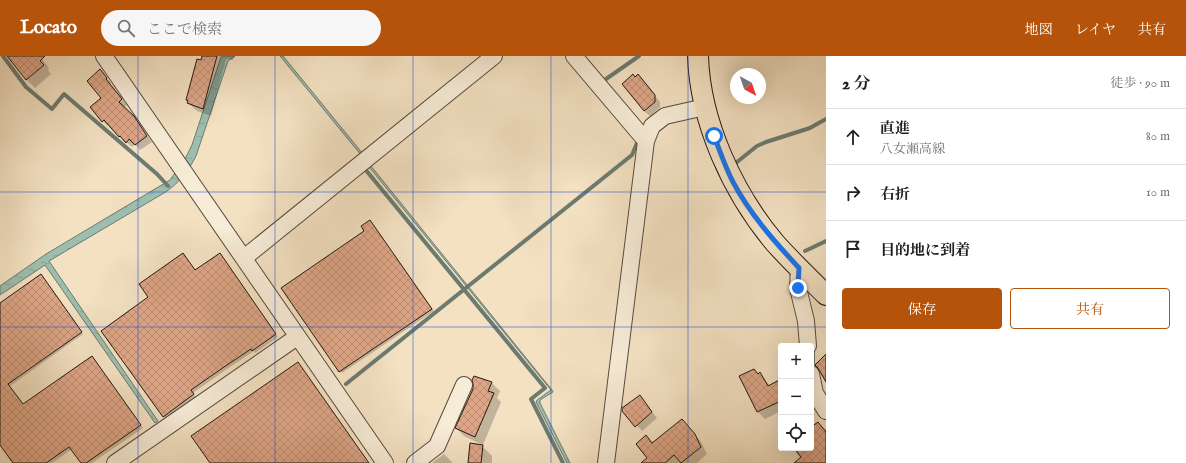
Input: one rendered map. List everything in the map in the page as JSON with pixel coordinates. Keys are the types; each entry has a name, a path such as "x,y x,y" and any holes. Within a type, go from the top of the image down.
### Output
{"main road":[{"path":"698,56 704,107 732,181 775,243 826,295"}],"street":[{"path":"104,56 385,463"},
{"path":"244,258 494,56"},
{"path":"574,56 646,141"},
{"path":"606,463 646,141 652,126 665,116 704,107"},
{"path":"799,268 798,288 806,321 808,343"},
{"path":"115,463 297,337"},
{"path":"812,379 815,393 826,411"},
{"path":"414,463 437,446 464,385"}],"water":[{"path":"222,56 235,56 228,61 196,156 182,177 174,186 164,193 49,261 158,421 155,423 45,265 0,295 0,286 46,254 170,180 185,159 192,145"},
{"path":"280,56 283,56 363,154 361,155"},
{"path":"371,166 552,390 553,392 540,400 540,403 570,463 567,463 536,402 551,390 370,168"}],"building":[{"path":"7,56 45,56 40,61 44,65 26,80"},
{"path":"202,56 217,56 203,109 187,103 188,101 186,100 197,59 201,60"},
{"path":"100,69 122,99 119,102 134,116 147,136 135,145 129,139 126,143 104,120 102,122 90,107 101,98 87,81"},
{"path":"633,74 635,77 638,74 655,95 655,102 644,111 622,84"},
{"path":"370,220 432,309 339,372 281,288 364,231 361,226"},
{"path":"183,253 195,270 220,253 276,334 252,351 251,349 191,390 194,394 163,417 101,331 148,297 139,284"},
{"path":"41,274 82,332 8,384 23,404 92,356 141,425 86,463 81,463 69,447 46,463 13,463 0,445 0,303"},
{"path":"826,354 826,382 815,365"},
{"path":"298,362 369,463 210,463 191,436"},
{"path":"754,369 758,374 760,372 768,386 778,381 778,402 757,412 739,376"},
{"path":"474,376 492,382 488,391 494,393 475,437 455,428 473,389 472,380"},
{"path":"640,395 652,412 635,427 622,411 622,408"},
{"path":"682,419 695,434 701,447 681,463 674,455 665,463 641,463 647,458 636,444 646,435 652,443"},
{"path":"818,422 826,432 826,463 794,463 801,457 796,451 814,451 814,425"},
{"path":"470,443 483,445 481,463 468,463"}],"waterway":[{"path":"3,56 26,87 52,109 64,94 157,174 168,186"},
{"path":"606,79 639,56"},
{"path":"737,162 757,146 810,128 826,119"},
{"path":"346,384 632,155 637,143"},
{"path":"368,167 365,169 545,388 531,399 563,463"},
{"path":"805,251 826,241"}],"route":[{"path":"714,136 732,181 744,200 775,243 799,268 798,288"}]}
